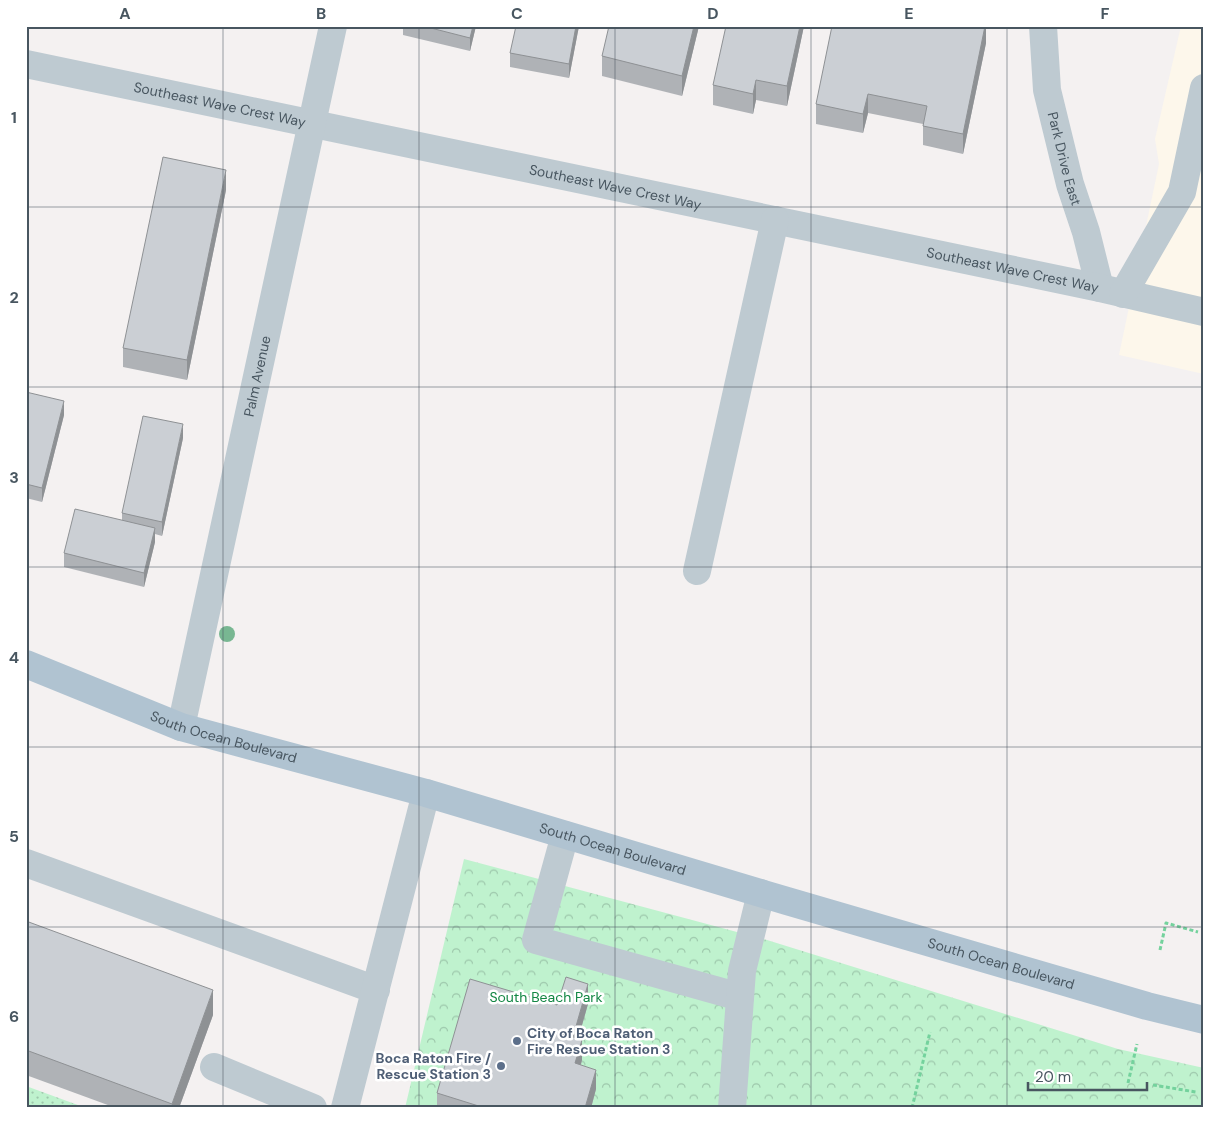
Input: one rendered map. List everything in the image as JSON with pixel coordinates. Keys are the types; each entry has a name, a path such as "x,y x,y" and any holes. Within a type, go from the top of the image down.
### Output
{"main road":[{"name":"South Ocean Boulevard","path":"26,664 181,727 426,793 1147,1006 1204,1020"}],"street":[{"name":"Palm Avenue","path":"181,727 333,26"},
{"name":"Park Drive East","path":"1043,26 1047,90 1070,184 1086,232 1112,291"},
{"name":"Southeast Wave Crest Way","path":"26,64 775,220 1204,312"},
{"path":"1112,291 1182,192 1204,90"},
{"path":"697,571 775,220"},
{"path":"345,1108 426,793"},
{"path":"566,834 536,940 740,997"},
{"path":"26,863 376,990"},
{"path":"732,1108 742,971 761,893"},
{"path":"214,1067 313,1108"}],"path":[{"path":"1160,950 1166,923 1198,932"},
{"path":"912,1108 930,1032"},
{"path":"1128,1083 1137,1044"},
{"path":"1153,1085 1196,1092"}],"shaded area":[{"path":"1181,26 1204,26 1204,374 1119,355 1159,164 1155,139"}],"green space":[{"name":"South Beach Park","path":"464,859 767,940 1118,1049 1204,1068 1204,1108 405,1108"},
{"path":"26,1086 86,1108 26,1108"}],"building":[{"path":"423,26 473,26 470,38"},
{"path":"516,26 576,26 569,64 510,53"},
{"path":"609,26 694,26 682,76 602,56"},
{"path":"726,26 800,26 787,86 756,80 753,94 713,85"},
{"path":"832,26 985,26 963,134 923,126 927,106 868,94 863,114 816,104"},
{"path":"163,157 226,170 187,360 123,348"},
{"path":"26,392 64,401 42,488 26,484"},
{"path":"143,416 183,424 162,522 122,513"},
{"path":"75,509 155,528 144,573 64,553"},
{"path":"26,921 213,990 172,1104 26,1050"},
{"name":"City of Boca Raton Fire Rescue Station 3","path":"566,977 588,984 573,1037 582,1040 575,1063 596,1070 585,1108 485,1108 437,1093 470,979 557,1005"}],"place":[{"name":"City of Boca Raton Fire Rescue Station 3","path":"517,1041"},
{"name":"Boca Raton Fire / Rescue Station 3","path":"501,1066"}]}
